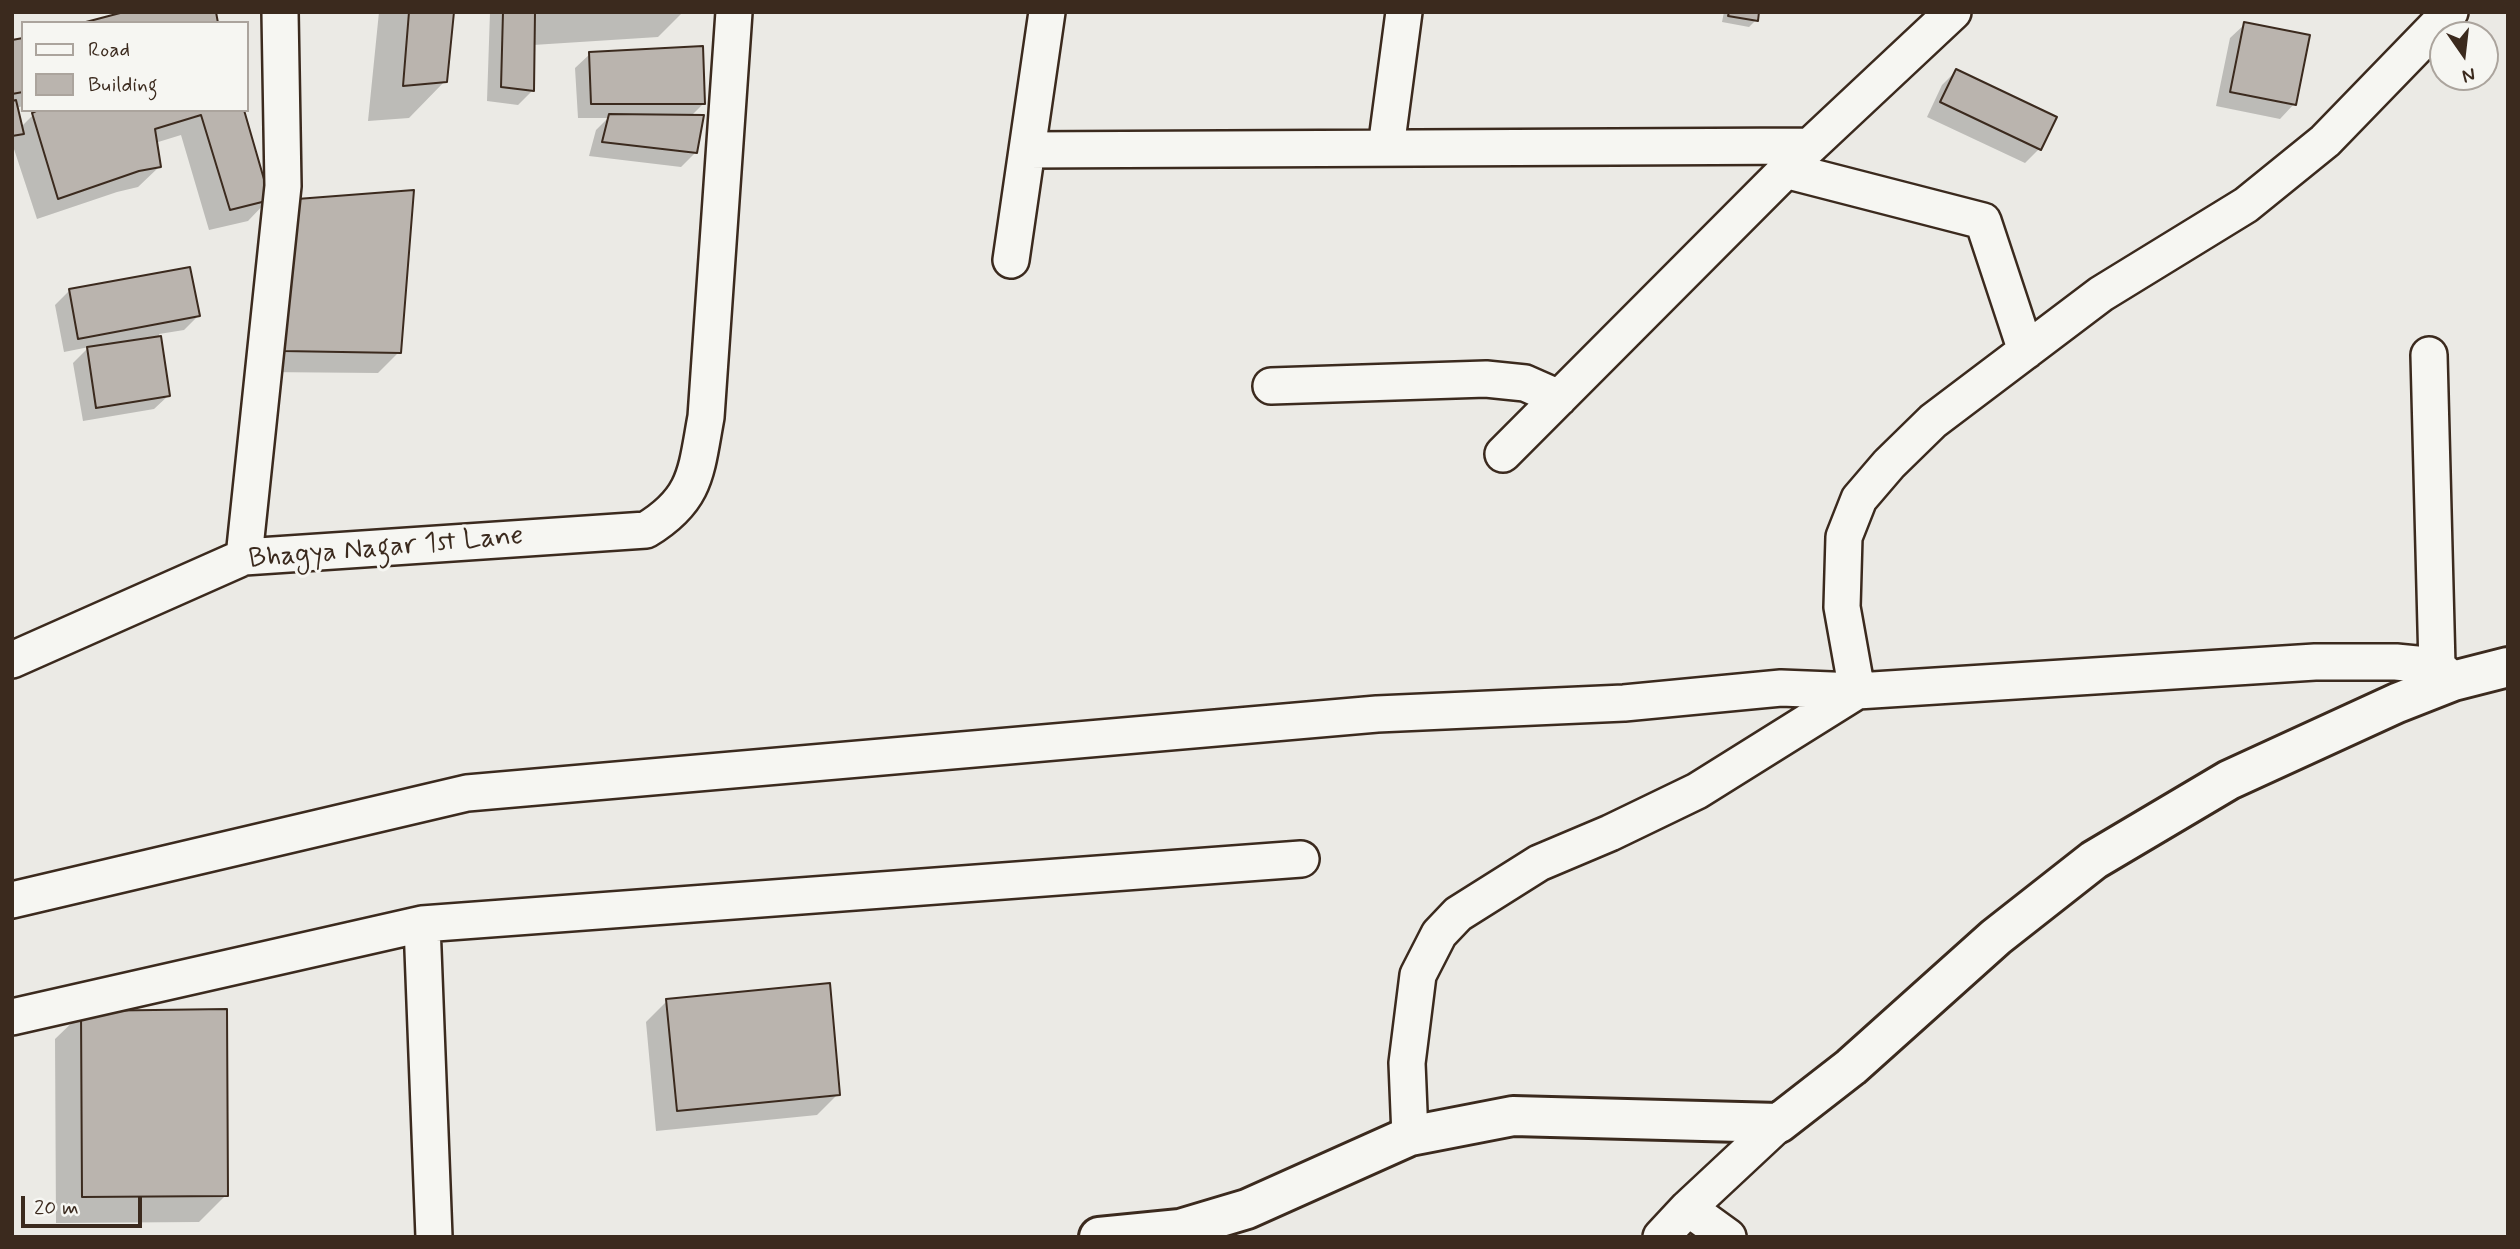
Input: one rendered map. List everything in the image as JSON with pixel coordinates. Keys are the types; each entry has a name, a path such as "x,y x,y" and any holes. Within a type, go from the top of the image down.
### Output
{"street":[{"path":"244,556 283,186 280,12"},
{"name":"Bhagya Nagar 1st Lane","path":"12,660 244,556 646,530 668,517 684,498 695,472 706,417 734,12"},
{"path":"1011,260 1048,12"},
{"path":"1386,148 1404,12"},
{"path":"1503,454 1785,170 1953,12"},
{"path":"1857,691 1842,607 1844,537 1859,499 1889,464 1933,421 2101,294 2246,205 2325,141 2450,12"},
{"path":"1027,150 1810,146"},
{"path":"1785,170 1983,221 2026,351"},
{"path":"2429,355 2445,674"},
{"path":"1271,386 1486,379 1525,383 1559,398"},
{"path":"12,900 467,793 1377,714 1624,703 1781,688 1857,691 2315,662 2396,662 2445,674 2508,667"},
{"path":"1661,1237 1779,1123 1851,1068 1996,937 2094,860 2229,780 2397,703 2445,674"},
{"path":"1410,1136 1407,1063 1418,975 1439,934 1458,914 1539,863 1610,833 1697,791 1857,691"},
{"path":"12,1017 422,924 1301,859"},
{"path":"422,924 434,1237"},
{"path":"1099,1237 1180,1229 1247,1209 1410,1136 1513,1116 1779,1123"},
{"path":"1688,1208 1728,1237"}],"building":[{"path":"124,12 216,12 218,21 90,21"},
{"path":"409,12 454,12 447,82 403,86"},
{"path":"503,12 535,12 534,91 501,87"},
{"path":"1729,12 1759,12 1758,21 1728,16"},
{"path":"2244,22 2310,35 2296,105 2230,92"},
{"path":"21,38 21,92 12,94 12,40"},
{"path":"703,46 705,104 591,104 589,52"},
{"path":"1956,69 2057,117 2041,150 1940,102"},
{"path":"16,100 24,134 12,136 12,101"},
{"path":"245,112 270,200 230,210 201,115 155,129 161,167 139,171 58,199 32,113"},
{"path":"609,114 704,115 697,153 602,142"},
{"path":"414,190 401,353 282,351 297,199"},
{"path":"190,267 200,316 78,339 69,289"},
{"path":"161,336 170,396 96,408 87,347"},
{"path":"830,983 840,1095 677,1111 666,999"},
{"path":"227,1009 228,1196 82,1197 81,1011"}]}
